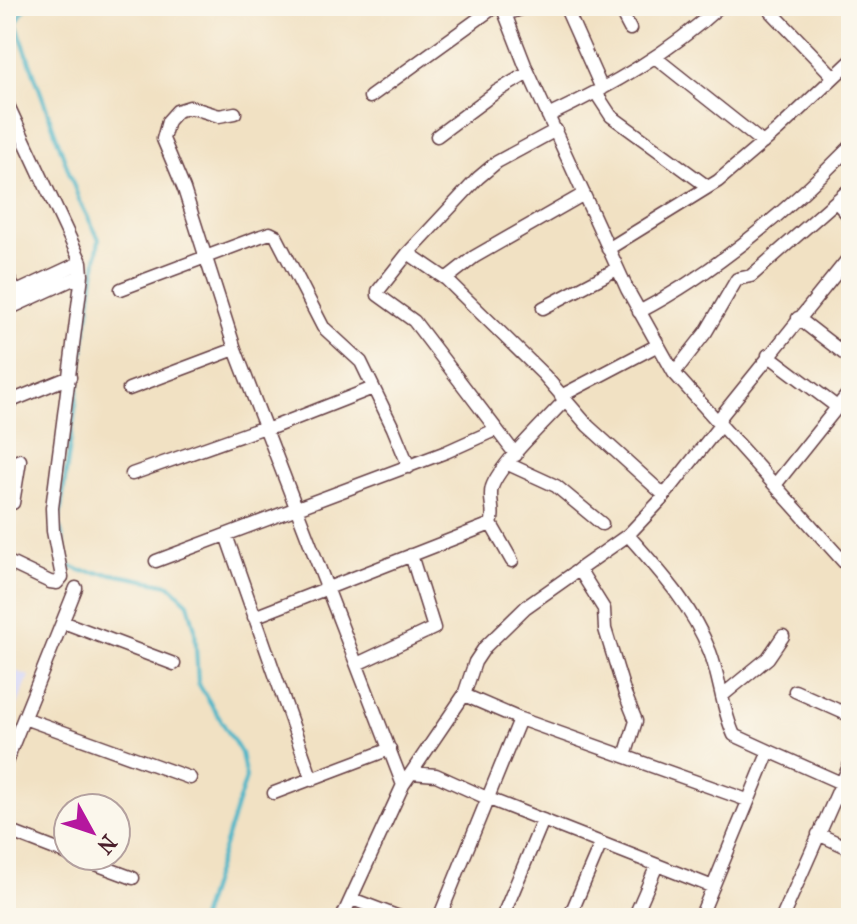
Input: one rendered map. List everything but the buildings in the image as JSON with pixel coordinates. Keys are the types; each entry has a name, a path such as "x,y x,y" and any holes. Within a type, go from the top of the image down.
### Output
{"street":[{"path":"370,97 501,9 530,6"},
{"path":"565,6 611,116 708,187"},
{"path":"618,6 630,29"},
{"path":"548,116 656,58 682,40 720,6"},
{"path":"766,6 834,77"},
{"path":"501,9 617,269 674,373 851,570"},
{"path":"656,58 763,143"},
{"path":"608,249 708,187 763,143 851,61"},
{"path":"437,136 496,92 528,73"},
{"path":"6,101 81,269 52,508 62,577 57,583 50,582 6,561"},
{"path":"235,113 211,116 190,107 177,111 164,129 163,139 184,189 235,349 403,785"},
{"path":"556,130 497,162 478,178 408,253 378,295 414,321 495,430 512,459 556,486 602,524"},
{"path":"639,312 667,297 729,253 851,146"},
{"path":"674,373 706,332 737,279 751,276 851,188"},
{"path":"446,279 474,257 584,194"},
{"path":"836,202 851,218"},
{"path":"121,289 261,236 270,233 276,236 323,327 361,362 409,467"},
{"path":"408,253 446,279 544,375 588,426 664,495"},
{"path":"342,918 403,785 464,695 475,662 485,647 526,607 628,535 664,495 768,355 851,255"},
{"path":"6,310 14,298 81,269"},
{"path":"543,308 617,269"},
{"path":"6,273 14,298"},
{"path":"798,318 851,359"},
{"path":"512,561 491,524 494,515 492,487 562,398 658,345"},
{"path":"129,389 235,349"},
{"path":"768,355 837,407"},
{"path":"6,403 70,377"},
{"path":"132,474 373,388"},
{"path":"775,485 851,390"},
{"path":"156,561 409,467 495,430"},
{"path":"6,466 20,460 13,503 6,499"},
{"path":"254,617 491,524"},
{"path":"226,535 312,780"},
{"path":"628,535 675,589 696,622 710,653 734,735 841,783"},
{"path":"357,664 434,628 411,555"},
{"path":"579,569 604,609 605,629 636,721 625,756"},
{"path":"6,762 76,588"},
{"path":"63,622 174,664"},
{"path":"723,695 768,658 783,636"},
{"path":"795,691 851,716"},
{"path":"464,695 520,719 747,800"},
{"path":"24,718 190,778"},
{"path":"439,918 520,719"},
{"path":"274,793 390,749"},
{"path":"700,918 769,751"},
{"path":"782,918 851,762"},
{"path":"412,773 436,775 713,887"},
{"path":"502,918 543,820"},
{"path":"6,830 52,848"},
{"path":"818,834 851,849"},
{"path":"569,918 601,843"},
{"path":"634,918 657,865"},
{"path":"117,872 133,878"},
{"path":"352,899 402,918"}],"shaded area":[{"path":"6,667 29,676 6,735"}],"waterway":[{"path":"26,6 16,23 79,200 99,239 59,523 69,566 82,571 169,585 188,603 195,629 198,683 241,753 246,778 201,918"}]}
